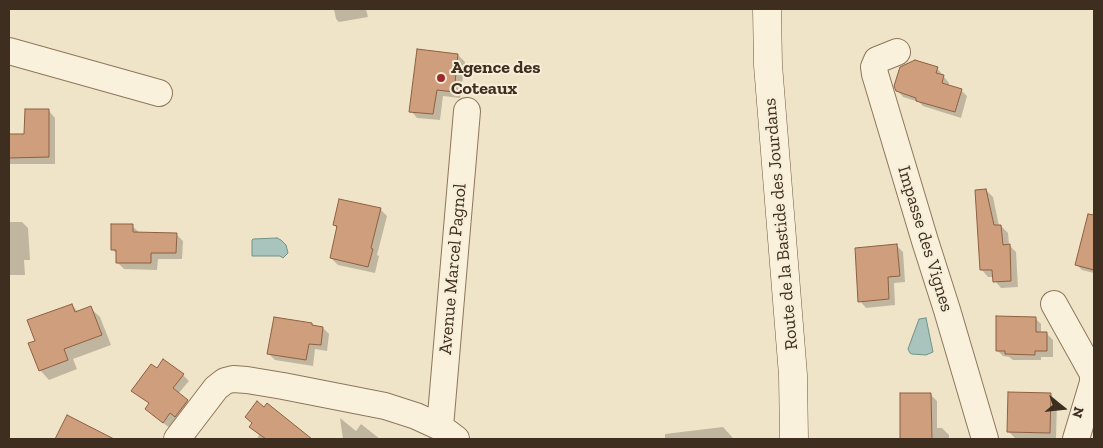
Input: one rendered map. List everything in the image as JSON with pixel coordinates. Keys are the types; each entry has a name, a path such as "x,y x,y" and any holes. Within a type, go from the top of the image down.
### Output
{"main road":[{"name":"Route de la Bastide des Jourdans","path":"767,9 768,65 794,375 794,439"}],"street":[{"path":"9,51 159,93"},
{"name":"Impasse des Vignes","path":"897,52 877,60 874,67 875,74 985,439"},
{"name":"Avenue Marcel Pagnol","path":"178,439 216,388 225,381 233,379 283,386 385,406 416,416 448,433 466,110"},
{"path":"1054,304 1093,374 1092,389 1076,439"}],"water":[{"path":"277,238 286,245 288,253 283,258 280,256 252,256 253,239"},
{"path":"926,318 933,352 926,355 912,354 908,349 919,319"}],"building":[{"path":"417,49 458,54 454,92 437,90 433,114 409,112"},
{"path":"915,60 938,67 936,73 944,75 942,83 962,89 955,112 916,101 916,98 896,91 894,86 900,67"},
{"path":"25,109 49,109 49,157 9,158 9,134 24,134"},
{"path":"986,189 994,225 1001,225 1003,245 1010,244 1011,281 993,282 992,270 980,270 975,190"},
{"path":"339,199 381,208 368,267 330,258 337,226 333,225"},
{"path":"1088,214 1094,215 1094,270 1075,265"},
{"path":"111,224 133,224 133,232 177,233 176,253 151,253 151,263 116,263 116,250 111,250"},
{"path":"897,244 900,276 888,277 889,299 858,302 855,248"},
{"path":"72,304 75,312 91,306 102,335 64,349 68,360 39,371 28,343 35,341 27,320"},
{"path":"996,316 1036,317 1036,332 1047,332 1047,351 1035,351 1035,355 1005,354 1005,351 996,351"},
{"path":"274,317 312,323 312,325 323,327 321,345 309,344 306,360 267,354"},
{"path":"163,359 184,374 173,388 188,400 175,417 170,413 163,423 145,409 149,403 131,391 151,364 157,368"},
{"path":"1008,392 1051,393 1050,433 1007,432"},
{"path":"900,393 931,393 932,439 900,439"},
{"path":"257,401 264,407 267,403 312,439 266,439 249,427 252,423 245,417"},
{"path":"67,415 114,439 55,439"}],"place":[{"name":"Agence des Coteaux","path":"441,78"}]}
